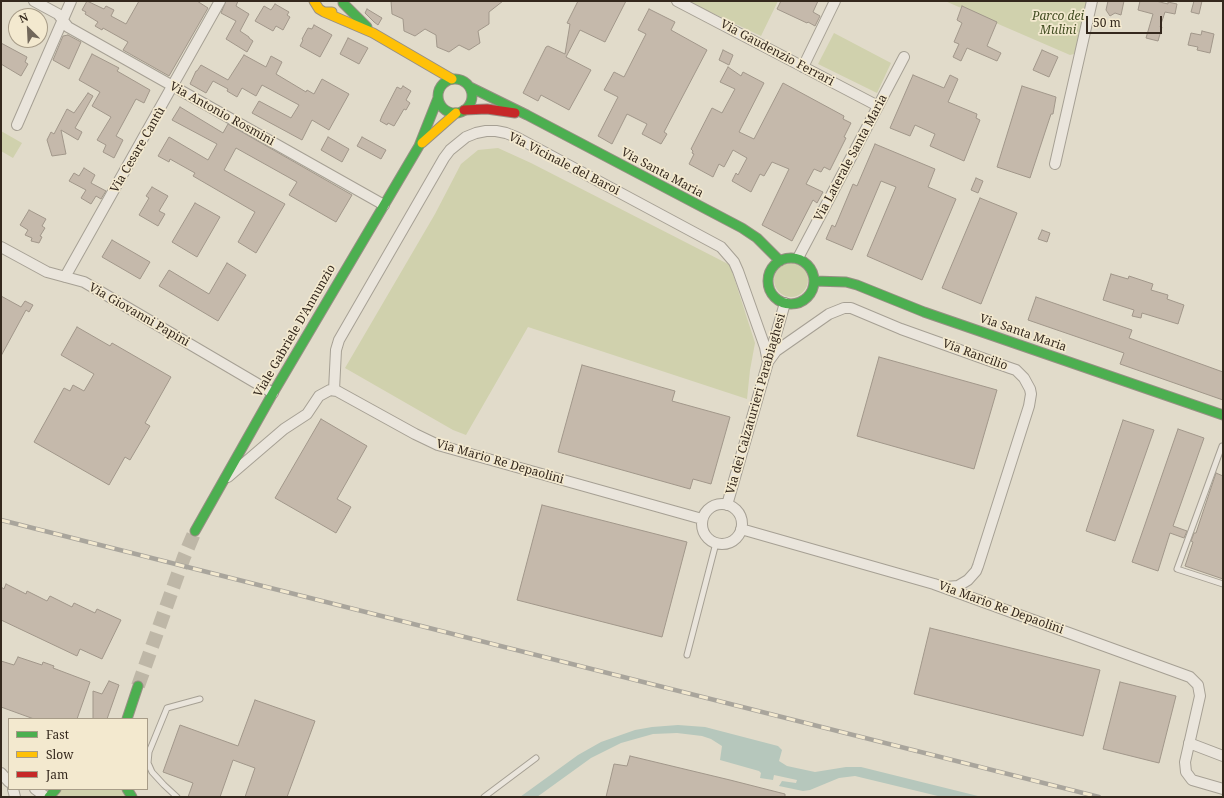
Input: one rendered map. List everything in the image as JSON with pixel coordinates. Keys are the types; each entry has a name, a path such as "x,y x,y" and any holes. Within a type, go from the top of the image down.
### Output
{"street":[{"name":"Via Antonio Rosmini","path":"34,1 58,14 68,27 384,204"},
{"path":"17,124 72,1"},
{"name":"Via Cesare Cantù","path":"65,277 220,1"},
{"name":"Via Santa Maria","path":"304,1 330,12 340,8 343,2 373,33"},
{"name":"Via Gaudenzio Ferrari","path":"677,1 878,106"},
{"path":"803,67 835,1"},
{"path":"1055,164 1092,1"},
{"name":"Via Santa Maria","path":"319,7 373,33 452,79 459,79 465,82 470,87 527,115 742,228 757,238 780,261"},
{"name":"Via Laterale Santa Maria","path":"798,258 904,57"},
{"name":"Via Santa Maria","path":"420,59 440,88"},
{"path":"452,79 447,81 440,88 438,98 444,109 450,112 460,112 468,106 472,93 470,87"},
{"name":"Viale Gabriele D'Annunzio","path":"195,531 273,393 419,146 438,98"},
{"name":"Via Santa Maria","path":"460,112 487,109 527,115"},
{"name":"Viale Gabriele D'Annunzio","path":"419,146 460,112"},
{"name":"Via Vicinale del Baroi","path":"334,390 336,350 339,340 444,158 458,142 466,137 486,131 506,133 516,137 721,247 731,258 738,271 765,347 768,362"},
{"name":"Via Giovanni Papini","path":"1,247 47,272 84,282 273,393"},
{"path":"786,258 798,258 808,264 814,275 814,287 807,297 797,303 785,302 780,300 772,292 768,280 772,269 780,261 786,258"},
{"name":"Via Santa Maria","path":"814,281 846,282 857,285 924,312 1223,416"},
{"name":"Via dei Calzaturieri Parabiaghesi","path":"727,505 785,302"},
{"name":"Via Rancilio","path":"768,362 776,351 829,314 844,308 851,308 901,329 1010,368 1024,378 1030,389 1029,406 976,571 968,580 958,586 946,587 934,584"},
{"path":"222,482 284,429 307,414 319,396 324,392 334,390"},
{"name":"Via Mario Re Depaolini","path":"334,390 343,393 415,434 438,445 702,519"},
{"path":"719,504 727,505 734,508 739,514 742,522 741,529 732,541 724,544 716,543 709,540 704,534 702,519 706,512 712,507 719,504"},
{"name":"Via Mario Re Depaolini","path":"741,529 934,584 1190,677 1198,685 1200,696 1184,767 1188,777 1197,782 1223,789"},
{"path":"127,718 138,686"},
{"path":"1189,743 1223,756"},
{"path":"1,772 8,781"},
{"path":"37,790 48,797"}],"lane":[{"path":"1222,445 1177,569 1223,584"},
{"path":"688,655 716,543"},
{"path":"177,797 152,772 148,763 148,752 167,708 200,699"},
{"path":"484,797 536,758"}],"green space":[{"path":"687,1 778,1 761,36"},
{"name":"Parco dei Mulini","path":"945,1 1087,1 1079,39 1074,54 1070,55"},
{"path":"834,33 891,63 877,93 818,64"},
{"path":"1,131 22,143 13,158 1,151"},
{"path":"498,148 531,163 730,265 755,343 747,399 528,327 466,435 453,430 345,368 435,214 461,164 478,150"},
{"path":"791,263 803,268 808,280 803,292 791,297 779,292 774,280 779,268"},
{"path":"61,790 122,790 126,797 55,797"}],"shaded area":[{"path":"678,725 705,727 778,746 782,750 779,761 787,766 815,772 846,767 861,767 982,797 942,797 855,776 839,778 810,790 803,791 779,786 782,781 796,783 797,780 774,775 773,780 760,778 761,773 759,771 720,760 722,746 711,739 702,736 677,733 653,734 621,743 591,758 537,797 520,797 578,755 601,742 635,730"}],"building":[{"path":"87,1 104,9 106,6 114,10 111,16 126,24 139,1 197,1 208,8 169,76 123,50 128,42 103,28 102,30 95,26 98,22 85,14 86,12 82,10"},
{"path":"226,1 238,1 236,6 249,14 240,31 253,41 247,52 226,39 236,21 221,13"},
{"path":"391,1 503,1 489,12 489,24 478,31 480,43 469,50 459,45 449,52 437,47 436,35 425,29 415,36 404,31 403,19 392,14"},
{"path":"578,1 626,1 605,42 580,30 566,57 591,70 569,110 541,95 538,101 523,93 546,47 548,46 565,54 570,24 567,23"},
{"path":"781,1 818,1 813,12 820,16 815,26 777,9"},
{"path":"1108,1 1124,1 1121,15 1115,13 1110,16 1106,10"},
{"path":"1140,1 1156,1 1168,4 1168,2 1177,4 1175,14 1165,12 1160,27 1162,27 1158,41 1146,38 1153,14 1138,10"},
{"path":"1194,1 1202,1 1199,14 1191,12"},
{"path":"275,4 289,12 287,15 290,17 283,30 276,26 273,31 255,21 264,6 271,10"},
{"path":"962,6 997,22 987,46 1001,53 997,61 967,48 961,61 953,57 959,44 954,42 962,23 957,20"},
{"path":"367,9 382,18 378,25 365,13"},
{"path":"649,9 675,22 671,30 707,50 664,132 667,134 661,144 642,134 647,124 627,114 612,144 598,136 618,97 604,90 614,72 624,77 646,34 638,30"},
{"path":"314,25 332,35 320,57 300,46 308,28 312,29"},
{"path":"1202,31 1214,34 1210,53 1197,50 1198,47 1188,45 1191,33 1201,35"},
{"path":"68,35 81,42 69,69 53,60 63,36"},
{"path":"348,38 368,48 359,64 340,54"},
{"path":"1,43 27,57 25,62 28,64 21,76 1,64"},
{"path":"723,50 733,55 729,65 719,60"},
{"path":"1042,50 1058,57 1049,77 1033,70"},
{"path":"92,54 119,68 117,71 150,90 144,103 136,99 116,136 123,140 114,158 103,152 106,145 97,140 111,117 92,106 100,92 79,80"},
{"path":"244,55 266,67 271,56 282,62 276,74 306,92 307,90 314,94 322,79 349,94 329,130 312,120 302,140 252,113 259,101 291,118 299,105 262,85 256,96 242,88 237,97 227,91 228,89 213,81 206,93 190,84 196,71 201,65 228,80"},
{"path":"728,67 741,76 743,72 764,83 739,132 754,139 783,83 844,116 843,119 851,123 844,137 846,138 830,170 824,167 821,172 814,169 806,184 823,192 817,203 813,200 792,241 762,225 789,169 772,162 764,176 760,174 751,192 732,181 736,173 738,175 747,158 733,150 724,167 719,164 713,177 689,164 694,154 692,153 693,151 691,149 712,108 722,113 735,89 720,82"},
{"path":"913,75 944,88 950,75 958,79 948,102 977,114 976,118 980,120 964,161 930,146 935,134 915,125 910,136 890,128"},
{"path":"403,86 411,91 406,100 410,103 406,110 404,109 394,126 388,123 387,125 380,121 382,116 397,87 401,89"},
{"path":"1022,86 1056,97 1053,114 1051,114 1030,178 997,167"},
{"path":"88,93 93,96 75,128 82,132 78,140 61,130 66,154 52,156 47,140 51,132 54,134 67,109 74,113"},
{"path":"180,107 223,133 228,124 352,195 336,222 289,195 297,182 236,148 224,170 285,204 256,253 238,242 255,212 193,176 195,173 170,159 169,162 158,156 169,137 208,160 217,144 172,120"},
{"path":"328,137 349,149 342,162 321,150"},
{"path":"362,137 386,150 381,159 357,146"},
{"path":"875,144 935,169 928,187 956,199 922,280 867,256 896,187 881,181 852,250 826,239 832,225 835,227 853,184 857,186"},
{"path":"84,168 95,175 91,183 106,191 101,199 96,196 91,204 81,198 86,190 69,181 74,173 79,176"},
{"path":"976,178 983,181 978,193 971,190"},
{"path":"152,187 168,196 159,211 165,214 158,226 139,215 149,198 146,196"},
{"path":"980,198 1017,213 981,304 942,288"},
{"path":"195,203 220,217 197,257 172,242"},
{"path":"29,210 46,219 42,226 45,228 40,236 42,237 39,243 31,241 32,238 25,235 28,230 20,225"},
{"path":"1042,230 1050,233 1047,242 1038,239"},
{"path":"112,240 150,262 140,279 102,257"},
{"path":"227,263 246,275 218,321 159,286 169,270 209,294"},
{"path":"1111,274 1128,279 1129,276 1153,284 1151,290 1168,295 1167,299 1184,305 1178,324 1142,313 1141,318 1132,316 1134,310 1103,300"},
{"path":"1,296 21,307 25,301 33,305 29,312 26,310 1,356"},
{"path":"1036,297 1132,330 1129,338 1223,372 1223,400 1120,364 1124,353 1028,320"},
{"path":"77,327 110,346 112,343 171,377 145,423 150,426 130,460 125,457 109,485 34,442 64,388 70,391 73,385 84,391 94,374 61,355"},
{"path":"879,357 997,390 974,469 857,436"},
{"path":"582,365 675,391 672,401 730,417 711,484 693,479 690,489 558,452"},
{"path":"321,419 367,446 337,499 351,507 336,533 275,498"},
{"path":"1123,420 1154,430 1115,541 1086,531"},
{"path":"1178,429 1204,438 1173,526 1187,531 1184,538 1170,533 1158,571 1132,562"},
{"path":"1216,473 1223,476 1223,579 1185,566 1193,542 1191,541 1194,533 1196,533"},
{"path":"542,505 687,542 662,637 517,600"},
{"path":"6,584 26,594 27,591 47,601 50,596 72,607 74,603 95,613 97,609 121,620 102,659 80,649 77,656 1,620 1,587 4,589"},
{"path":"930,628 1100,670 1083,736 914,694"},
{"path":"18,657 42,665 43,662 54,666 53,668 90,682 77,718 31,718 1,707 1,661 14,665"},
{"path":"109,681 119,685 107,718 93,718 93,691 102,694"},
{"path":"1120,682 1176,696 1159,763 1103,749"},
{"path":"255,700 315,721 287,797 245,797 255,768 233,760 220,797 188,797 193,783 163,772 180,725 238,746"},
{"path":"630,756 785,794 785,797 606,797 614,764 627,766"}],"tunnel":[{"path":"138,686 184,557 195,531"}],"railway":[{"path":"1,520 1099,797"}],"traffic: fast":[{"path":"343,3 367,27"},
{"path":"455,79 461,80 467,84 471,90 472,96 471,102 467,108 461,112 455,113 449,112 443,108 439,102 438,96 439,90 443,84 449,80 455,79"},
{"path":"470,87 527,115 742,228 757,238 780,261"},
{"path":"195,531 273,393 419,146 438,98"},
{"path":"791,258 804,262 810,268 814,281 810,294 804,300 791,304 778,300 772,294 768,281 772,268 778,262 791,258"},
{"path":"814,281 846,282 857,285 924,312 1223,415"},
{"path":"127,718 138,686"},
{"path":"49,797 55,790"},
{"path":"128,790 132,797"}],"traffic: slow":[{"path":"314,1 319,9 324,12 332,12"},
{"path":"324,12 373,33 452,79"},
{"path":"422,143 456,113"}],"traffic: jam":[{"path":"464,110 487,109 515,113"}]}
